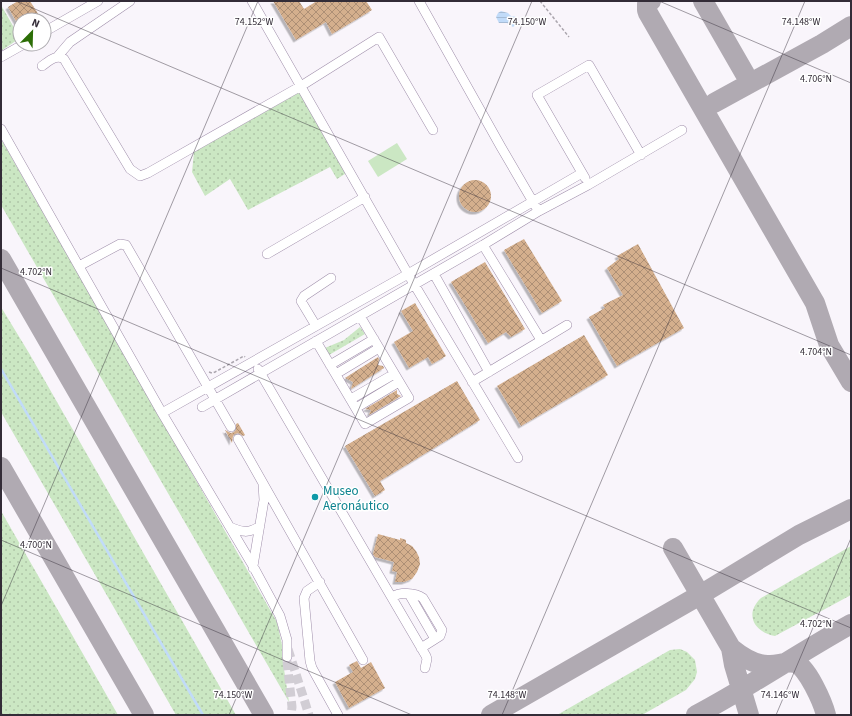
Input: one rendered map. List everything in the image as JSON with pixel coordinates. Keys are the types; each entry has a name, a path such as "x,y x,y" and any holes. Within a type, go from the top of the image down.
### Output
{"street":[{"path":"52,27 98,1"},
{"path":"42,66 58,56 70,42 130,1"},
{"path":"252,1 414,285 518,458"},
{"path":"419,1 539,211"},
{"path":"58,56 64,58 68,62 130,169 140,176 148,173 301,86 379,37 433,130"},
{"path":"1,57 12,51"},
{"path":"588,185 537,95 589,65 641,154"},
{"path":"1,129 162,413 253,566 280,616 284,628 287,651"},
{"path":"202,407 434,274 539,211 588,185 682,130"},
{"path":"162,413 408,274 582,173"},
{"path":"267,254 365,197"},
{"path":"78,266 120,244 126,245 231,427"},
{"path":"483,245 541,340"},
{"path":"434,274 489,372"},
{"path":"316,326 301,301 304,296 331,278"},
{"path":"316,341 365,424 409,398 360,316"},
{"path":"472,382 566,325"},
{"path":"330,365 374,339"},
{"path":"336,374 379,348"},
{"path":"254,361 421,648 427,659 425,668"},
{"path":"351,399 394,374"},
{"path":"356,408 399,382"},
{"path":"238,439 263,480 363,660"},
{"path":"253,566 262,514 264,496 263,480"},
{"path":"262,514 271,511 280,512"},
{"path":"230,527 244,532 253,531 260,526"},
{"path":"320,582 307,591 304,598 310,661 315,675 338,715"},
{"path":"392,597 399,594 409,594 435,639 421,648"}],"path":[{"path":"540,1 569,37"}],"green space":[{"path":"1,5 12,24 12,43 1,51"},
{"path":"300,92 348,172 337,179 330,167 248,210 230,179 205,196 192,172 194,152"},
{"path":"1,139 277,622 282,645 282,656 289,702 1,205"},
{"path":"397,143 407,159 378,177 368,161"},
{"path":"1,307 29,353 236,715 176,715 1,412"},
{"path":"360,327 365,334 329,355 325,348 344,340"},
{"path":"1,511 118,715 1,715"},
{"path":"851,546 851,595 775,636 762,631 757,626 752,616 756,604 761,598"},
{"path":"680,649 687,652 695,660 697,672 695,679 686,690 642,715 557,715 670,650"}],"water":[{"path":"501,11 517,17 517,21 513,27 507,23 499,23 496,17"}],"building":[{"path":"18,1 30,1 37,12 12,12 12,14 8,7"},
{"path":"273,1 299,1 304,9 317,1 366,1 372,10 332,34 326,22 296,40"},
{"path":"472,180 478,180 488,187 491,196 490,202 484,209 478,212 472,212 462,205 459,199 459,193 466,183"},
{"path":"524,239 562,301 542,313 504,250"},
{"path":"638,244 684,328 617,366 589,317 605,308 603,305 623,295 607,268 619,259 617,256"},
{"path":"485,262 525,329 511,337 506,332 488,343 451,282"},
{"path":"415,303 446,356 432,364 428,357 409,368 394,342 413,331 401,311"},
{"path":"584,335 608,375 521,426 497,386"},
{"path":"378,357 378,365 383,366 384,368 351,389 353,382 345,378"},
{"path":"457,381 480,420 380,481 385,490 375,496 345,446"},
{"path":"397,390 397,394 401,396 369,415 371,410 365,409"},
{"path":"238,423 245,435 243,436 238,433 235,434 233,436 232,443 225,430 231,433 234,432 236,430 236,424"},
{"path":"378,534 400,540 400,538 406,540 406,543 412,546 416,551 420,564 412,579 404,582 395,582 397,572 392,571 394,562 375,557 373,554"},
{"path":"357,661 361,668 371,662 385,688 349,708 335,682 353,672 349,665"}],"waterway":[{"path":"1,369 203,715"}],"taxiway":[{"path":"651,1 647,4 648,13 815,303 829,345 851,382"},
{"path":"703,1 745,74"},
{"path":"714,103 822,44 851,26"},
{"path":"1,259 264,715"},
{"path":"1,467 144,715"},
{"path":"491,715 700,595 799,535 851,509"},
{"path":"673,548 731,648 734,665 749,715"},
{"path":"696,715 851,624"},
{"path":"735,655 731,648 744,658 760,664 770,665 795,663 800,666 814,686 822,702 826,715"}],"tunnel":[{"path":"288,649 309,715"},
{"path":"287,661 292,707 291,715"}],"place":[{"name":"Museo Aeronáutico","path":"315,497"}]}
